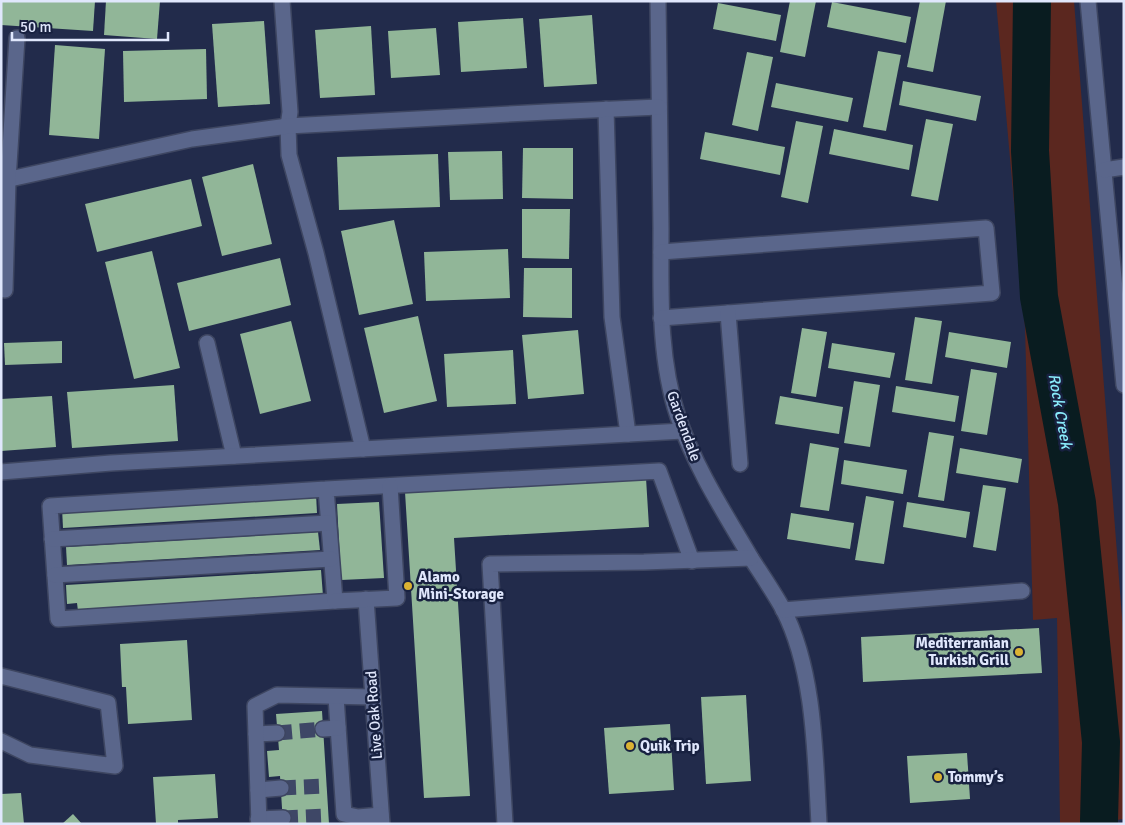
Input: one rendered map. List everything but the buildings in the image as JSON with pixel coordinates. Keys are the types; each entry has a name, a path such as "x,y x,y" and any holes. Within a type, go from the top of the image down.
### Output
{"street":[{"path":"282,1 290,112 288,126 289,155 316,253 363,449"},
{"name":"Gardendale","path":"658,1 661,318 669,382 683,431 705,479 783,610 795,640 805,676 812,722 819,824"},
{"path":"1088,1 1124,386"},
{"path":"5,290 4,180 17,38"},
{"path":"4,180 192,138 288,126 659,108"},
{"path":"606,110 612,317 628,434"},
{"path":"1104,170 1124,167"},
{"path":"661,252 986,228 992,293 661,318"},
{"path":"728,312 740,464"},
{"path":"208,343 234,456"},
{"path":"1,472 111,463 683,431"},
{"path":"390,486 397,598 366,603 335,601 58,619 50,506 326,489 658,471 692,561"},
{"path":"326,489 335,601"},
{"path":"52,539 328,523"},
{"path":"505,824 490,564 692,561 751,558"},
{"path":"55,575 332,559"},
{"path":"783,610 1022,591"},
{"name":"Live Oak Road","path":"366,603 382,819"},
{"path":"1,676 108,703 115,766 30,755 1,741"},
{"path":"283,818 258,822 255,706 277,696 373,697"},
{"path":"336,697 331,729 334,785 339,818 382,819"},
{"path":"256,734 278,733"},
{"path":"258,790 281,788"}],"shaded area":[{"path":"996,1 1074,1 1124,643 1124,819 1086,824 1060,824 1057,618 1033,620 1025,327"}],"waterway":[{"name":"Rock Creek","path":"1032,1 1030,151 1039,297 1077,503 1101,742 1099,821"}],"tunnel":[{"path":"277,733 323,729"},
{"path":"281,788 327,786"},
{"path":"283,818 329,816"}],"place":[{"name":"Alamo Mini-Storage","path":"408,586"},
{"name":"Mediterranian Turkish Grill","path":"1019,652"},
{"name":"Quik Trip","path":"630,746"},
{"name":"Tommy’s","path":"938,777"}]}
